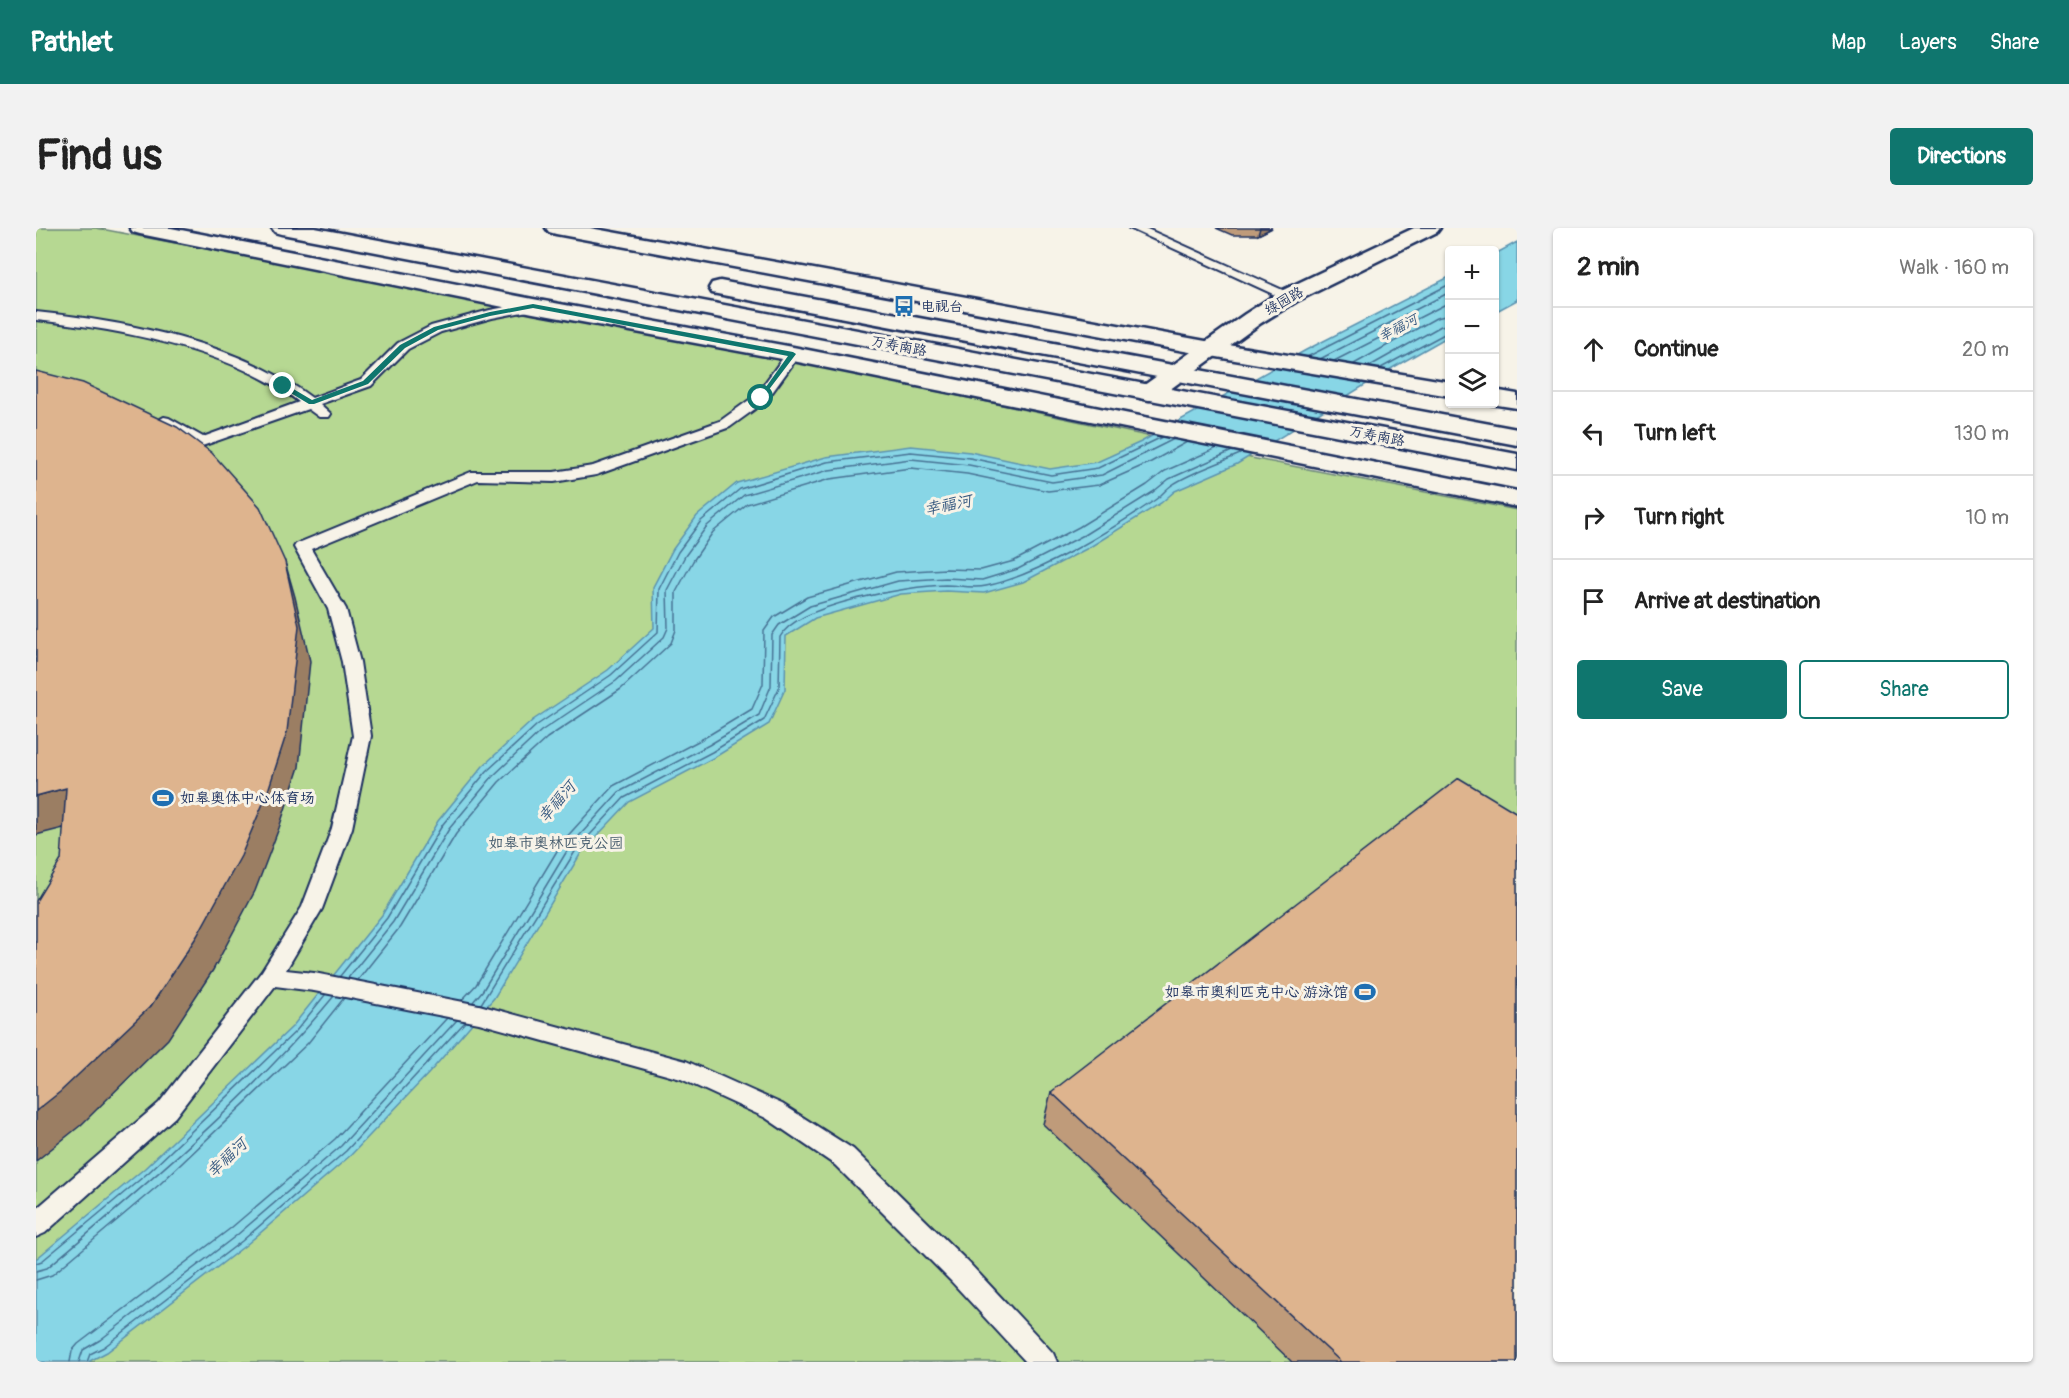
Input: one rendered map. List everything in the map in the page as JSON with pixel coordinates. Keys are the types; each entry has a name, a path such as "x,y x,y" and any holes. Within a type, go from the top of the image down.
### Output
{"street":[{"path":"141,228 533,306 793,354 1517,499"},
{"name":"万寿南路","path":"282,228 1517,462"},
{"path":"556,228 1211,349 1445,388"},
{"name":"绿园路","path":"1149,393 1289,296 1430,228"},
{"name":"万寿南路","path":"698,284 1517,437"},
{"path":"1499,398 1517,401"}],"lane":[{"path":"1135,228 1289,296"},
{"path":"153,417 202,442 366,383 403,346 436,329 490,314 533,306"},
{"path":"36,316 121,329 186,345 228,359 311,402 324,414"},
{"path":"36,1225 167,1110 270,977 312,909 342,828 362,736 351,663 337,609 302,547 476,475 554,477 596,470 725,424 761,398 793,354"},
{"path":"270,977 314,982 479,1014 686,1071 774,1111 844,1157 960,1272 1044,1362"}],"green space":[{"name":"如皋市奥林匹克公园","path":"36,228 96,228 795,361 1241,456 1517,510 1517,1362 36,1362"}],"water":[{"path":"1517,242 1517,300 1499,310 1499,300 1499,252"},
{"name":"幸福河","path":"1445,279 1445,338 1237,464 1175,491 1161,503 1090,547 1023,582 984,593 946,591 901,594 815,618 786,636 785,689 769,724 715,757 629,802 581,853 494,998 429,1073 351,1155 246,1245 107,1352 88,1362 36,1362 36,1259 145,1168 292,1027 382,915 438,821 483,766 533,720 608,670 654,628 653,587 673,549 697,516 737,483 826,457 911,446 970,452 1050,469 1097,462 1141,442 1306,350"}],"building":[{"name":"如皋奥体中心体育场","path":"36,371 83,383 177,427 212,453 260,507 285,562 299,626 287,732 267,794 241,856 197,936 151,1006 60,1092 36,1111 36,901 61,860 66,788 36,796"},
{"name":"如皋市奥利匹克中心 游泳馆","path":"1459,778 1517,813 1517,1362 1341,1362 1051,1092"}],"place":[{"name":"电视台","path":"904,306"},
{"name":"如皋奥体中心体育场","path":"163,798"},
{"name":"如皋市奥利匹克中心 游泳馆","path":"1365,992"}],"route":[{"path":"283,386 311,402 366,383 403,346 436,329 490,314 533,306 793,354 761,398"}]}
